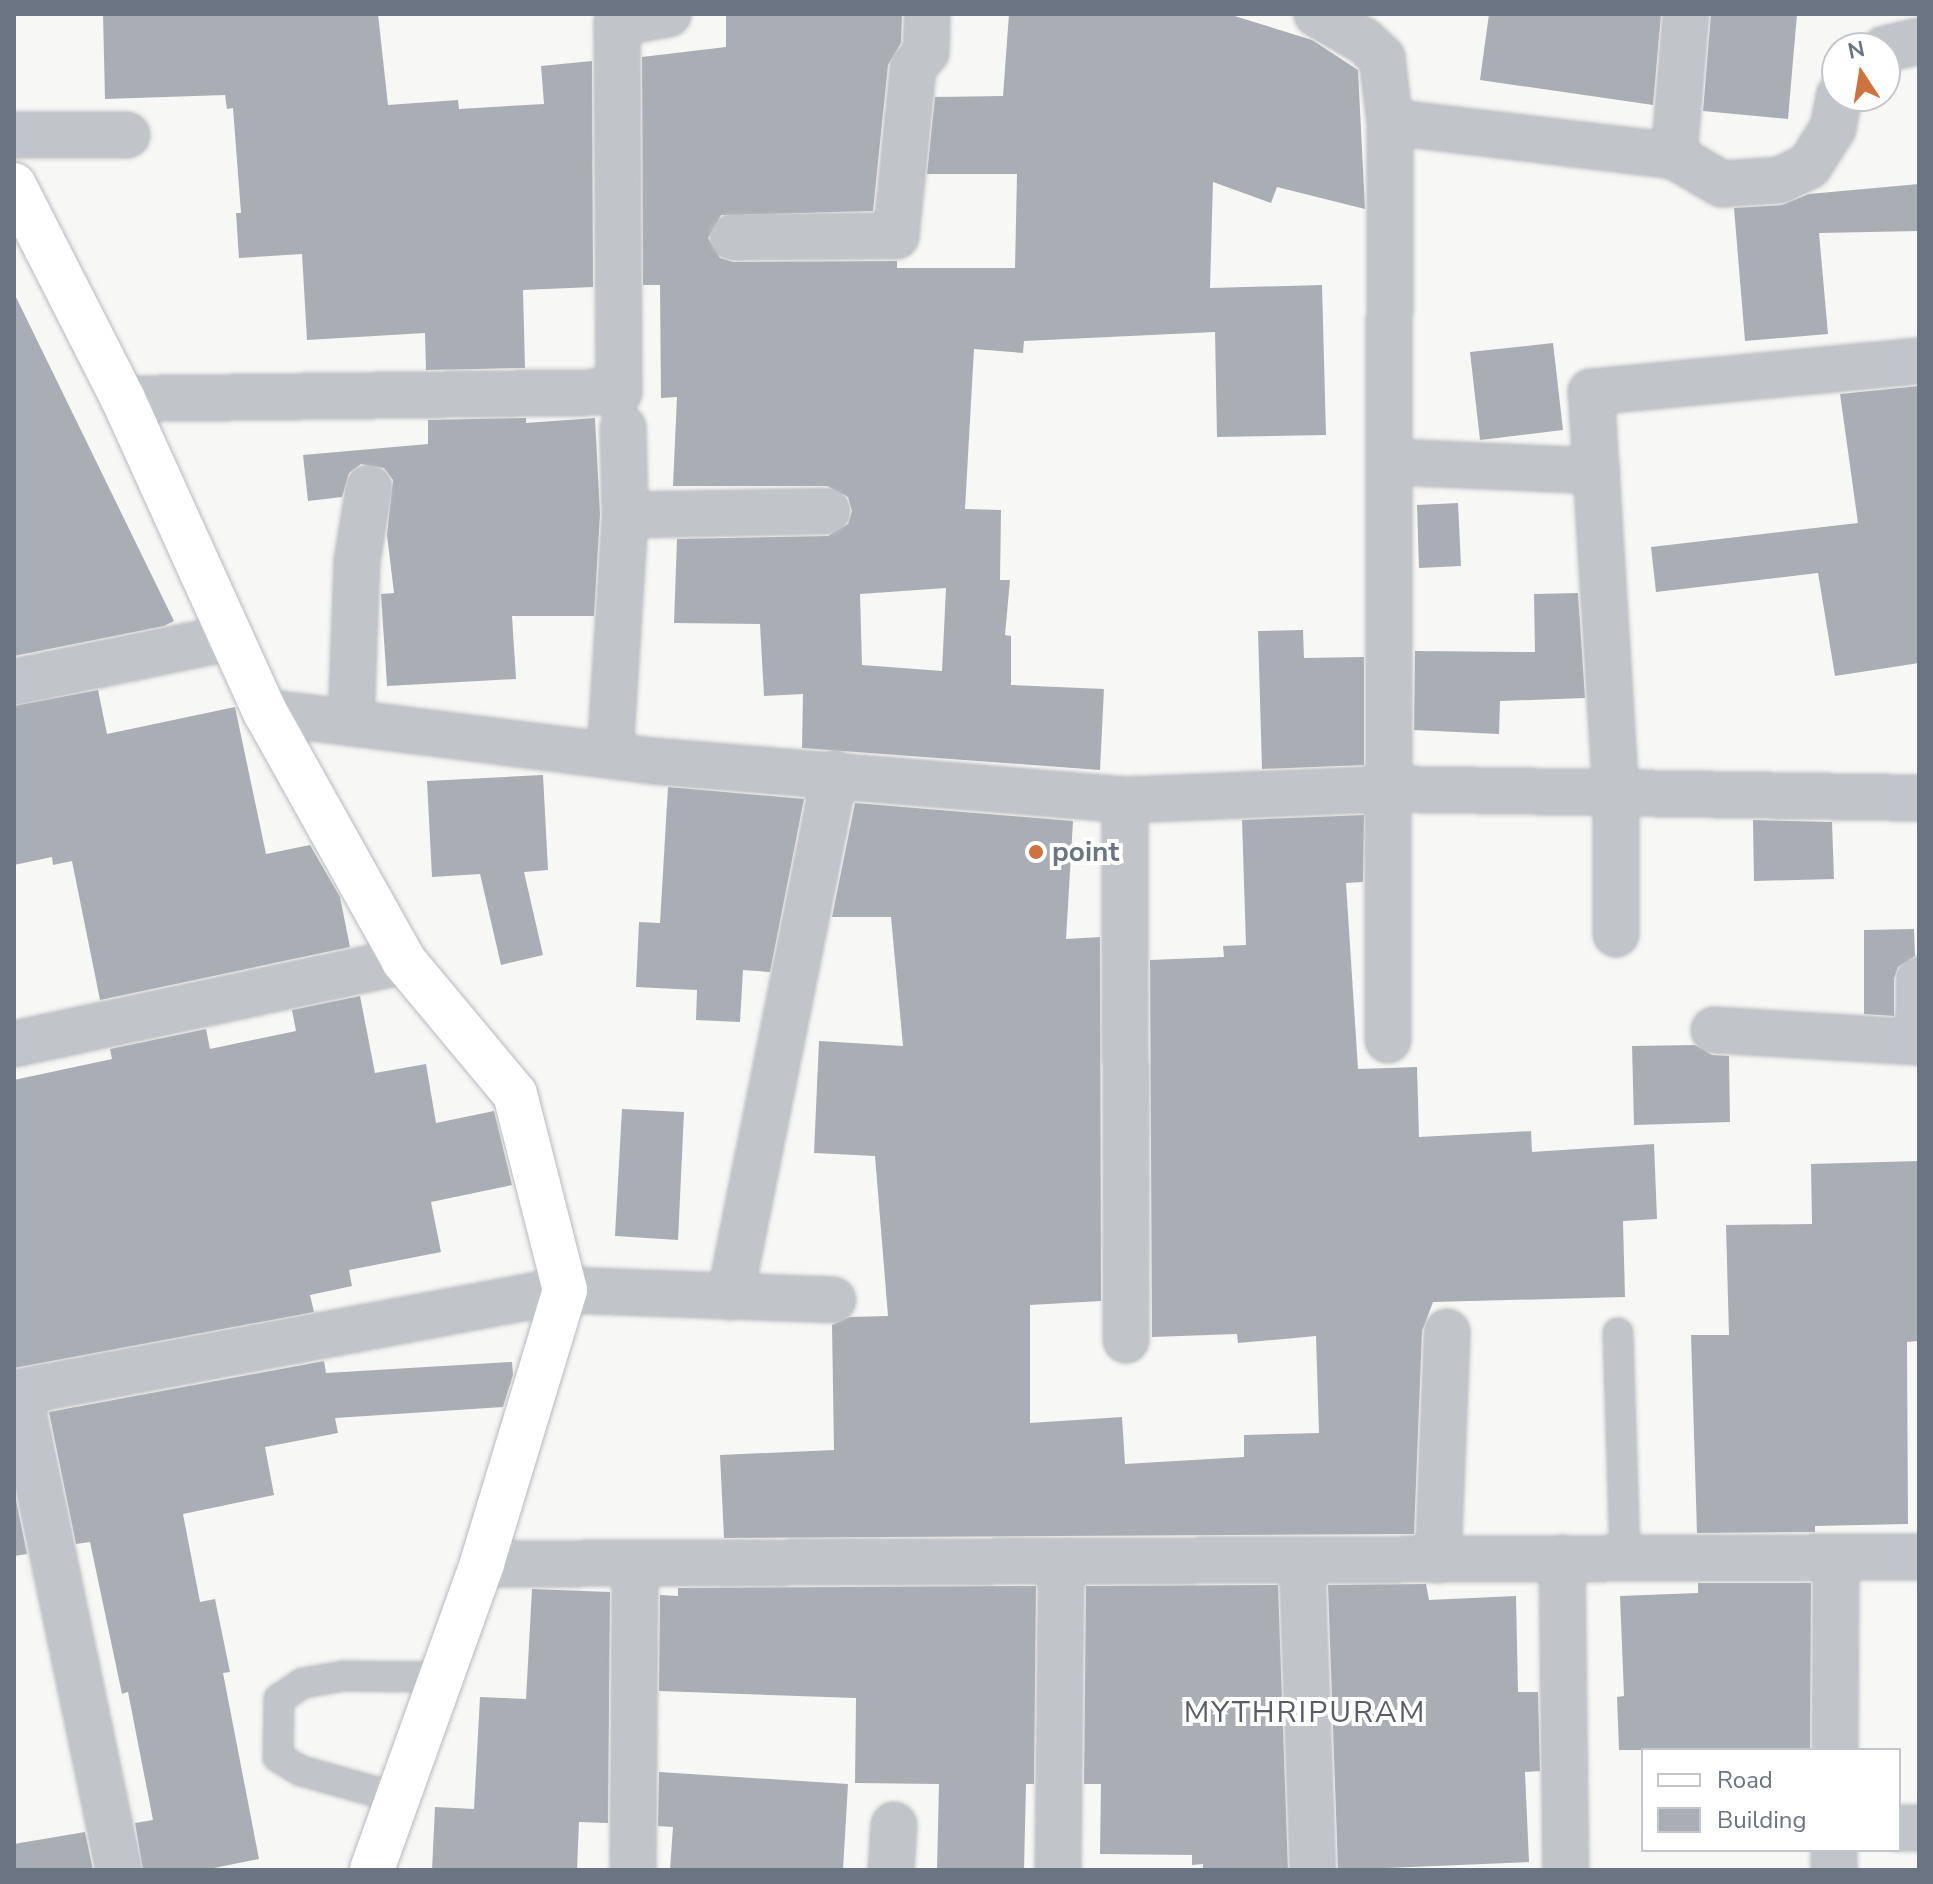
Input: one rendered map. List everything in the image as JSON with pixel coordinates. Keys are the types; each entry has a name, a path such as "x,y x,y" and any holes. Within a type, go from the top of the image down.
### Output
{"main road":[{"path":"14,185 123,399 265,712 404,961 515,1094 565,1290 482,1564 372,1870"}],"street":[{"path":"123,399 619,392 617,23 668,14"},
{"path":"733,237 896,236 913,68 926,52 927,14"},
{"path":"1317,14 1382,58 1390,122 1393,462 1388,1040"},
{"path":"1674,156 1686,14"},
{"path":"1390,122 1674,156 1722,184 1780,180 1809,166 1833,128 1836,112"},
{"path":"14,135 127,135"},
{"path":"1616,934 1616,796 1591,392 1919,361"},
{"path":"610,755 625,515 623,428"},
{"path":"1393,462 1597,471"},
{"path":"351,723 357,561 369,488"},
{"path":"625,515 827,511"},
{"path":"14,682 229,638"},
{"path":"265,712 610,755 1125,800 1388,789 1616,796 1919,798"},
{"path":"730,1297 835,773"},
{"path":"1125,800 1126,1340"},
{"path":"14,1044 404,961"},
{"path":"1919,980 1919,1024"},
{"path":"1714,1030 1919,1042"},
{"path":"119,1870 17,1393 565,1290 833,1300"},
{"path":"1438,1560 1447,1332"},
{"path":"1835,1748 1836,1557"},
{"path":"482,1564 1919,1557"},
{"path":"1562,1558 1566,1870"},
{"path":"1302,1560 1313,1870"},
{"path":"1058,1870 1061,1562"},
{"path":"633,1870 635,1564"},
{"path":"891,1870 894,1825"}],"lane":[{"path":"1618,1333 1625,1558"},
{"path":"398,1798 301,1771 278,1757 279,1699 303,1683 343,1676 442,1677"}],"building":[{"path":"103,14 378,14 388,105 458,100 459,109 544,104 541,66 592,61 593,287 523,290 525,368 426,370 425,333 307,340 302,254 239,258 236,213 241,213 233,108 227,109 225,95 105,99"},
{"path":"726,14 902,14 901,43 888,65 873,211 721,215 708,238 720,258 733,262 897,261 897,268 1015,268 1017,174 927,174 935,97 1003,96 1009,14 1228,14 1312,40 1358,70 1365,209 1277,187 1271,203 1213,182 1210,288 1322,285 1326,435 1217,437 1215,332 1024,341 1023,353 974,349 965,509 1001,510 1000,580 1010,580 1005,635 1011,636 1011,685 1104,689 1100,770 802,748 803,694 764,696 760,624 674,623 677,539 828,536 848,524 852,511 848,497 827,486 673,486 677,397 661,398 660,285 643,285 642,57 726,47","holes":["946,588 942,671 862,665 860,594"]},
{"path":"1489,14 1661,14 1653,105 1480,80"},
{"path":"1711,14 1797,14 1788,119 1703,111"},
{"path":"1919,184 1919,231 1819,233 1828,334 1745,341 1734,208 1782,205 1809,194"},
{"path":"14,293 174,621 164,626 14,656"},
{"path":"1553,343 1563,430 1480,440 1470,352"},
{"path":"1919,386 1919,663 1835,676 1818,573 1656,592 1651,547 1858,523 1840,394"},
{"path":"526,418 526,423 595,418 600,514 594,616 512,616 516,679 387,686 381,594 394,593 387,535 393,480 384,468 361,464 349,473 342,497 308,501 303,455 428,444 428,420"},
{"path":"1458,503 1461,566 1419,568 1417,505"},
{"path":"1578,593 1585,698 1500,701 1499,734 1414,730 1415,651 1535,652 1534,594"},
{"path":"1303,630 1304,658 1364,657 1364,765 1262,769 1258,631"},
{"path":"98,690 107,734 235,707 266,854 310,845 340,897 350,947 100,1000 72,861 53,865 52,857 14,865 14,706"},
{"path":"543,775 548,870 524,872 543,955 501,965 480,874 432,877 427,781"},
{"path":"668,787 804,799 770,972 743,970 740,1022 696,1020 697,990 636,987 639,922 660,923"},
{"path":"855,803 1073,821 1066,939 1100,937 1101,1301 1030,1305 1030,1423 1122,1417 1125,1464 1244,1457 1244,1435 1319,1433 1316,1336 1238,1343 1237,1334 1152,1337 1150,960 1224,957 1223,946 1246,945 1242,820 1364,815 1363,882 1346,883 1358,1069 1417,1067 1419,1137 1531,1131 1532,1152 1654,1144 1657,1219 1623,1221 1625,1297 1433,1302 1422,1331 1414,1534 724,1538 720,1455 834,1450 832,1325 850,1317 888,1316 875,1156 814,1153 819,1041 903,1046 891,917 832,917"},
{"path":"1753,820 1832,822 1834,879 1754,881"},
{"path":"1914,929 1915,956 1898,967 1894,979 1894,1016 1864,1014 1864,930"},
{"path":"360,996 375,1073 426,1064 436,1123 494,1111 512,1185 431,1202 441,1252 349,1270 352,1286 310,1295 314,1312 14,1368 14,1080 112,1059 110,1049 206,1029 210,1049 296,1031 292,1010"},
{"path":"1695,1045 1712,1055 1729,1056 1730,1122 1634,1125 1632,1046"},
{"path":"622,1109 684,1112 678,1240 615,1236"},
{"path":"1919,1161 1917,1341 1907,1342 1908,1524 1815,1526 1815,1532 1697,1533 1691,1335 1729,1335 1726,1225 1812,1224 1811,1164"},
{"path":"324,1361 326,1373 512,1362 513,1375 503,1407 335,1418 338,1433 265,1447 274,1495 183,1514 200,1602 215,1599 230,1672 223,1673 259,1859 204,1870 143,1870 135,1823 153,1820 128,1692 122,1694 90,1542 76,1544 49,1412"},
{"path":"14,1490 27,1554 14,1556"},
{"path":"1698,1583 1811,1583 1810,1748 1619,1750 1617,1697 1624,1696 1620,1596 1698,1593"},
{"path":"1426,1584 1429,1600 1516,1596 1518,1692 1538,1692 1540,1771 1525,1772 1529,1862 1338,1870 1328,1585"},
{"path":"1278,1585 1288,1870 1203,1870 1203,1864 1192,1865 1192,1855 1100,1854 1101,1784 1084,1784 1086,1586"},
{"path":"1036,1586 1034,1784 1026,1784 1024,1870 937,1870 939,1784 855,1783 856,1698 659,1691 660,1595 678,1596 678,1588"},
{"path":"532,1589 610,1592 608,1823 579,1822 577,1870 432,1870 435,1807 474,1809 480,1697 526,1699"},
{"path":"659,1772 848,1784 843,1870 670,1870 673,1827 658,1826"},
{"path":"85,1832 93,1870 14,1870 14,1844"}],"place":[{"name":"point","path":"1036,852"}],"district":[{"name":"MYTHRIPURAM","path":"1305,1713"}]}
